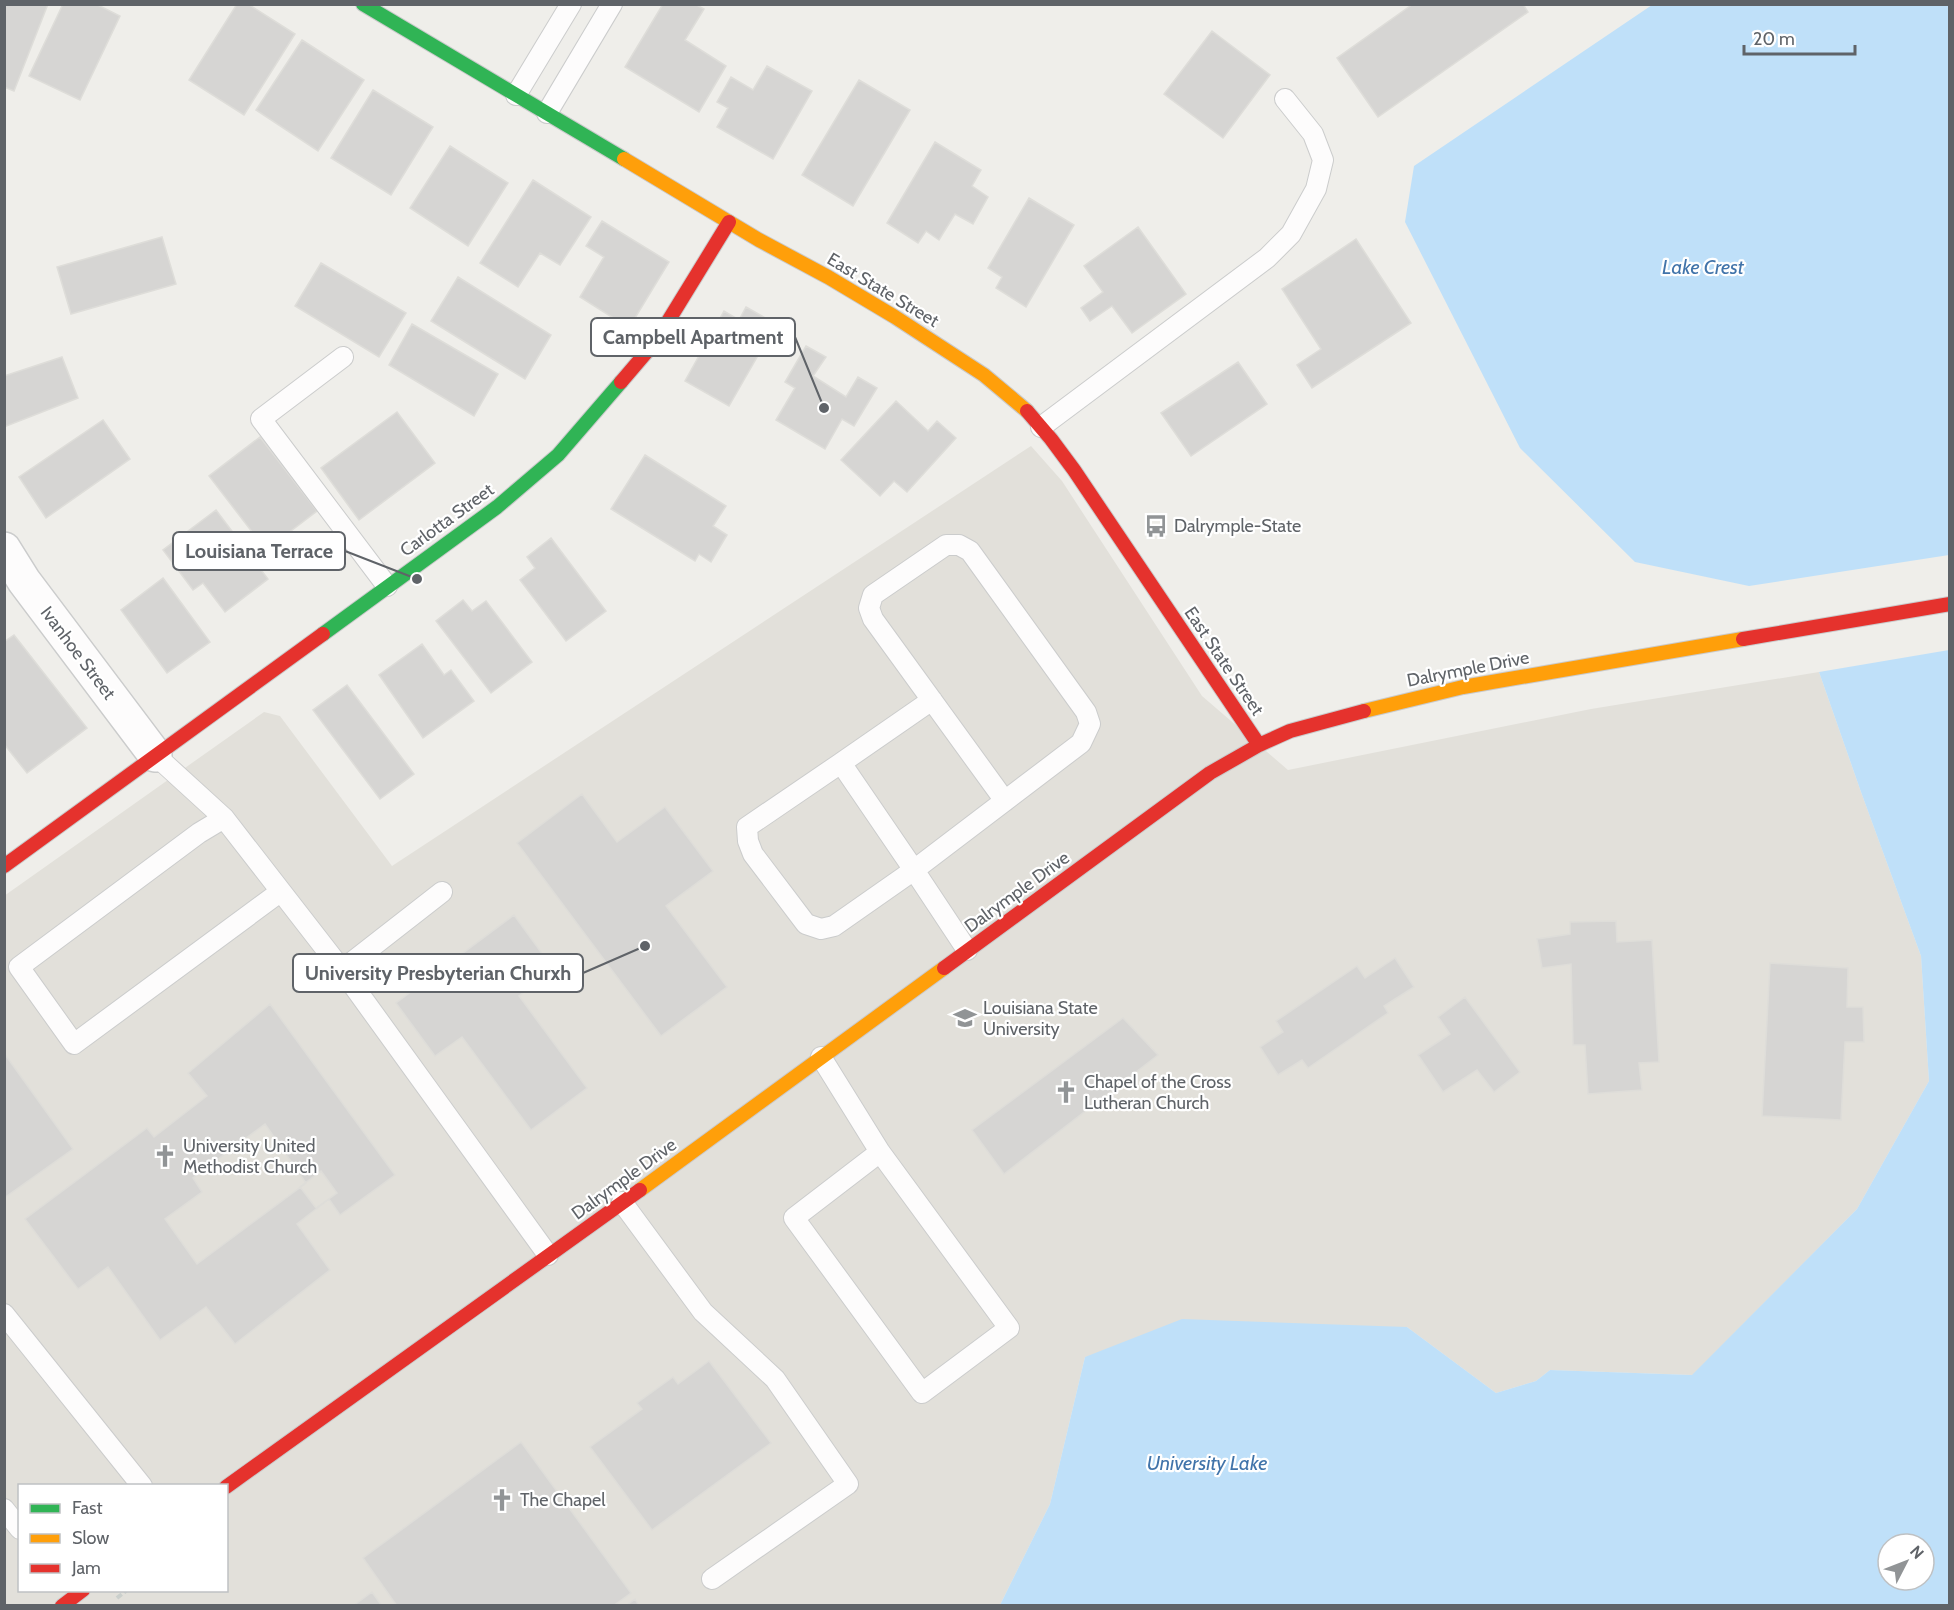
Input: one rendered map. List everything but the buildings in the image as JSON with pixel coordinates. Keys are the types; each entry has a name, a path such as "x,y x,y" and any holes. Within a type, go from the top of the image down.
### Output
{"street":[{"name":"East State Street","path":"363,4 729,222 817,270 907,324 1006,392 1061,451 1259,745"},
{"name":"Carlotta Street","path":"4,866 497,507 558,455 656,341 729,222"},
{"name":"Ivanhoe Street","path":"4,549 24,581 155,755"},
{"name":"Dalrymple Drive","path":"228,1486 622,1202 1210,773 1259,745 1290,731 1392,703 1462,687 1950,604"}],"lane":[{"path":"516,95 571,4"},
{"path":"547,113 612,4"},
{"path":"1041,427 1267,258 1291,234 1316,189 1323,160 1313,134 1285,99"},
{"path":"343,357 261,419 387,586"},
{"path":"932,700 747,827 748,841 753,854 806,924 821,929 834,926 914,870 1005,801 1081,743 1090,724 1086,712 970,551 959,545 946,545 873,595 869,608 873,619 932,700 1005,801"},
{"path":"155,755 224,818 342,970 548,1255"},
{"path":"841,763 967,950"},
{"path":"224,818 200,833 19,967 74,1044 280,892"},
{"path":"342,970 442,892"},
{"path":"821,1057 880,1152 1009,1328 922,1393 794,1218 880,1152"},
{"path":"622,1202 703,1312 775,1379 849,1484 712,1580"},
{"path":"4,1314 141,1484"},
{"path":"4,1509 18,1526"}],"shaded area":[{"name":"Louisiana State University","path":"1031,446 1062,481 1202,696 1288,770 1591,709 1819,672 1921,956 1929,1081 1857,1209 1693,1375 1550,1370 1536,1381 1496,1393 1407,1327 1085,1357 1050,1504 1000,1605 5,1605 4,896 264,712 280,716 392,866"}],"water":[{"name":"Lake Crest","path":"1652,5 1949,5 1949,555 1749,586 1635,562 1520,448 1405,222 1414,166"},
{"name":"University Lake","path":"1949,650 1949,1605 1000,1605 1050,1504 1085,1357 1182,1319 1407,1327 1496,1393 1536,1381 1550,1370 1692,1375 1857,1209 1929,1081 1921,956 1819,672"}],"traffic: fast":[{"path":"363,4 624,159"},
{"path":"323,634 497,507 558,455 621,382"}],"traffic: slow":[{"path":"624,159 759,240 895,317 984,375 1027,411"},
{"path":"1364,711 1463,687 1743,639"},
{"path":"640,1190 944,968"}],"traffic: jam":[{"path":"621,382 656,341 729,222"},
{"path":"1027,411 1074,470 1259,745"},
{"path":"1743,639 1950,604"},
{"path":"4,866 323,634"},
{"path":"944,968 1210,773 1259,745 1290,731 1364,711"},
{"path":"228,1486 640,1190"},
{"path":"62,1606 80,1592"}],"place":[{"name":"Campbell Apartment","path":"824,408"},
{"name":"Dalrymple-State","path":"1156,526"},
{"name":"Louisiana Terrace","path":"417,579"},
{"name":"University Presbyterian Churxh","path":"645,946"},
{"name":"Louisiana State University","path":"965,1018"},
{"name":"Chapel of the Cross Lutheran Church","path":"1066,1092"},
{"name":"University United Methodist Church","path":"165,1156"},
{"name":"The Chapel","path":"502,1500"}]}
